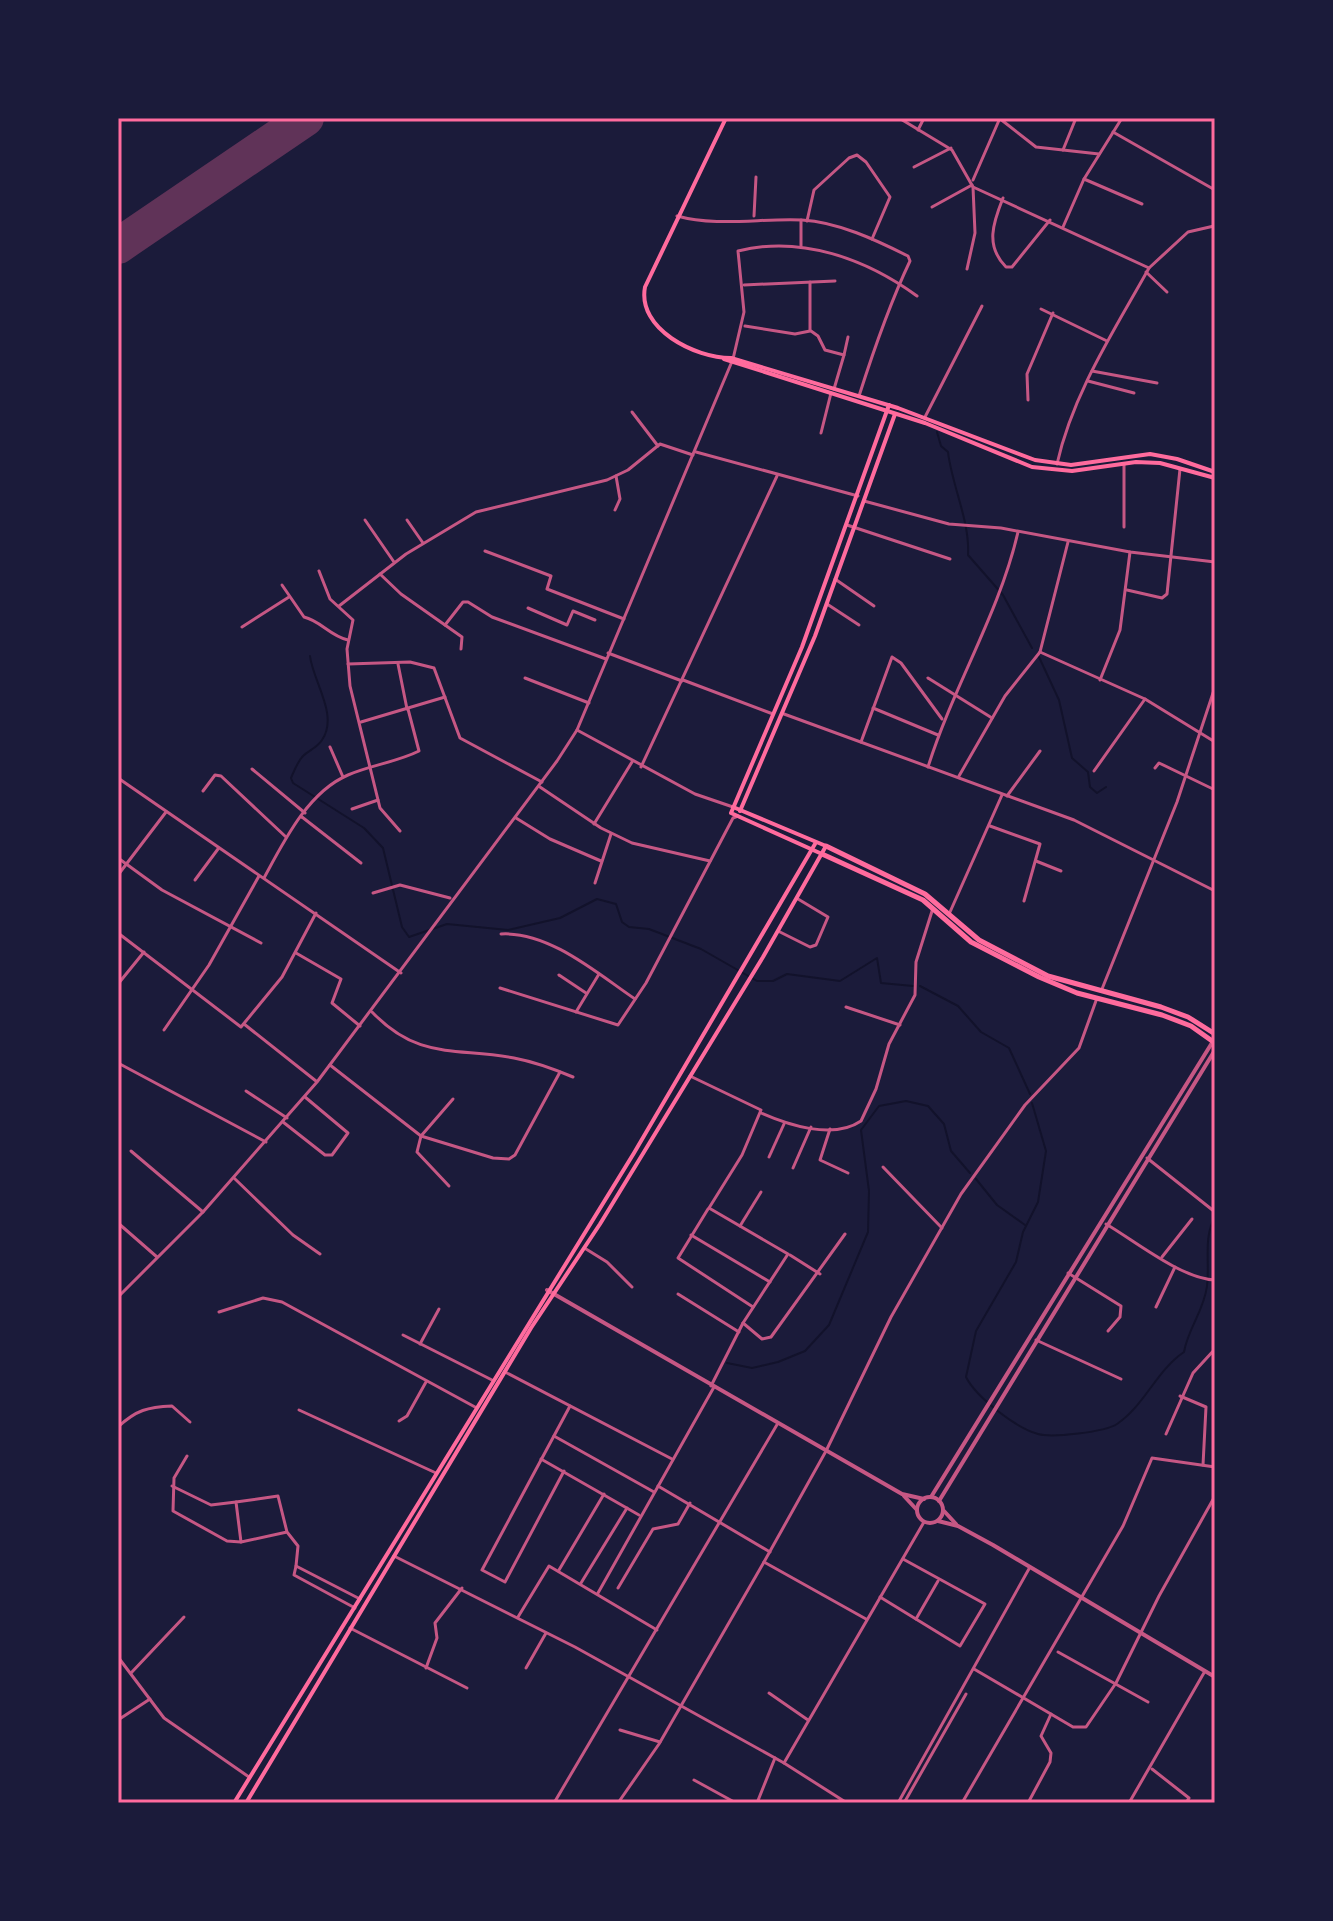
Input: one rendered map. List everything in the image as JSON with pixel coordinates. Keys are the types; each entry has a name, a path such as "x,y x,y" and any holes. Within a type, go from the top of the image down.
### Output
{"highway":[{"path":"826,846 925,894 971,942 1008,962 1061,988 1162,1015 1214,1039"},
{"path":"822,854 948,916"}],"main road":[{"path":"726,118 649,276 643,299 653,322 678,341 723,359 925,417 1028,458 1056,464 1082,464 1134,455 1162,455 1215,472"},
{"path":"833,391 859,396 895,414 1032,467 1072,471 1136,462 1180,467 1215,478"},
{"path":"734,812 775,714 888,408"},
{"path":"734,812 784,714 898,408"},
{"path":"1134,455 1136,462"},
{"path":"246,1803 553,1293 584,1248 771,944 826,846 734,812"},
{"path":"734,812 822,854"},
{"path":"234,1803 634,1153 815,843"},
{"path":"760,939 771,944"},
{"path":"713,1018 721,1023"},
{"path":"634,1153 640,1157"}],"street":[{"path":"899,118 951,148 972,185 975,233 967,269"},
{"path":"918,130 924,118"},
{"path":"932,207 972,185 1000,118 1032,145 1099,154"},
{"path":"1063,150 1076,118"},
{"path":"1063,227 1084,179 1122,118"},
{"path":"1113,132 1215,190"},
{"path":"1215,133 1215,235"},
{"path":"914,167 951,148"},
{"path":"807,221 814,190 851,156 859,156 890,197 871,240"},
{"path":"754,216 756,177"},
{"path":"1084,179 1142,204"},
{"path":"972,185 1050,220 1148,270 1167,292"},
{"path":"1003,198 992,236 995,252 1006,267 1012,267 1050,220"},
{"path":"677,216 711,220 807,221 841,228 910,259 883,319 882,335 859,396"},
{"path":"801,220 801,246"},
{"path":"1056,464 1063,434 1087,381 1148,270 1188,232 1215,226"},
{"path":"118,1297 203,1212 305,1097 401,973 452,899 541,784 577,730 732,361 743,325 744,285 739,251 801,246 824,249 899,283 917,296"},
{"path":"744,285 835,281"},
{"path":"810,282 810,331"},
{"path":"925,417 982,306"},
{"path":"1041,309 1107,341"},
{"path":"1028,400 1027,374 1053,313"},
{"path":"743,325 795,334 810,331 818,336 825,350 844,355"},
{"path":"821,433 848,337"},
{"path":"1092,371 1157,383"},
{"path":"1087,381 1134,393"},
{"path":"632,412 658,446"},
{"path":"339,606 394,562 485,508 573,490 616,476 658,446 667,444 858,496"},
{"path":"1124,464 1124,527"},
{"path":"1127,590 1164,597 1173,556 1180,467"},
{"path":"615,510 620,499 616,476"},
{"path":"641,767 777,476"},
{"path":"864,501 942,522 1130,552 1215,562"},
{"path":"365,520 394,562"},
{"path":"407,520 423,543"},
{"path":"847,525 950,559"},
{"path":"928,767 953,695 1006,575 1018,532"},
{"path":"959,777 992,718 1040,652 1068,542"},
{"path":"485,551 551,576 547,589 624,619"},
{"path":"1099,680 1120,630 1130,552"},
{"path":"319,571 330,599 354,624 348,640 347,664 378,800 382,812 400,831"},
{"path":"380,574 401,594 462,637 461,649"},
{"path":"835,579 874,606"},
{"path":"282,585 304,617 315,618 332,635 348,640"},
{"path":"242,627 289,597"},
{"path":"445,625 468,602 481,612 606,659"},
{"path":"827,604 859,625"},
{"path":"528,608 567,625 573,611 595,620"},
{"path":"1040,652 1145,699 1215,742"},
{"path":"608,653 775,714"},
{"path":"861,742 892,657 901,663 943,720"},
{"path":"347,664 414,662 434,668 460,738 541,784 611,834 641,847 710,861"},
{"path":"164,1030 193,989 286,837 323,789 343,777 419,751 398,664"},
{"path":"525,678 589,703"},
{"path":"928,678 992,718"},
{"path":"618,1803 660,1742 770,1552 826,1451 891,1317 961,1194 1025,1105 1079,1048 1186,778 1215,687"},
{"path":"361,722 446,697"},
{"path":"1094,771 1145,699"},
{"path":"873,708 938,735"},
{"path":"784,714 1074,820 1215,891"},
{"path":"500,988 618,1025 635,999 734,812 641,767 577,730"},
{"path":"330,747 343,777"},
{"path":"948,916 1005,795 1040,751"},
{"path":"594,824 632,762"},
{"path":"1155,768 1159,763 1215,790"},
{"path":"252,769 361,863"},
{"path":"203,791 215,775 221,776 286,837"},
{"path":"118,778 401,973"},
{"path":"352,809 378,800"},
{"path":"118,875 166,812"},
{"path":"515,817 545,836 601,861"},
{"path":"990,826 1039,842 1024,901"},
{"path":"595,883 611,834"},
{"path":"195,880 218,849"},
{"path":"118,858 162,890 261,943"},
{"path":"1036,861 1061,871"},
{"path":"373,893 400,885 452,899"},
{"path":"778,931 810,947 816,945 828,917 798,899"},
{"path":"761,1113 785,1123 830,1129 861,1121 915,995 916,962 933,907"},
{"path":"118,933 241,1027 282,977 316,913"},
{"path":"501,934 517,933 551,946 635,999"},
{"path":"118,984 144,952"},
{"path":"296,953 341,979 332,1003 360,1026"},
{"path":"575,1013 599,974"},
{"path":"559,975 586,993"},
{"path":"846,1007 900,1025"},
{"path":"372,1012 391,1030 434,1051 514,1058 573,1077"},
{"path":"244,1024 317,1082"},
{"path":"931,1497 1214,1039"},
{"path":"939,1501 1215,1050"},
{"path":"118,1063 266,1142"},
{"path":"330,1065 421,1136 477,1155 509,1159 523,1141 560,1072"},
{"path":"690,1076 759,1107 761,1113 742,1155 678,1254 680,1261 753,1307"},
{"path":"246,1091 287,1118"},
{"path":"283,1122 325,1155 332,1155 348,1133 305,1097"},
{"path":"449,1186 418,1155 421,1136 453,1099"},
{"path":"769,1157 785,1123"},
{"path":"793,1168 811,1127"},
{"path":"830,1129 820,1160 848,1173"},
{"path":"131,1151 203,1212"},
{"path":"1147,1158 1215,1212"},
{"path":"883,1167 942,1228"},
{"path":"234,1178 283,1227 320,1254"},
{"path":"740,1226 761,1192"},
{"path":"709,1208 820,1274"},
{"path":"1162,1257 1192,1219"},
{"path":"118,1223 157,1257"},
{"path":"1106,1224 1175,1266 1205,1280 1215,1280"},
{"path":"743,1323 768,1340 820,1274 845,1234"},
{"path":"691,1235 770,1282"},
{"path":"584,1248 607,1262 632,1287"},
{"path":"598,1593 713,1387 743,1323 788,1254"},
{"path":"1156,1307 1175,1266"},
{"path":"1068,1273 1121,1306 1120,1317 1108,1331"},
{"path":"547,1290 902,1494 924,1499 931,1497 939,1501 958,1526"},
{"path":"678,1294 739,1332"},
{"path":"219,1312 269,1298 475,1407"},
{"path":"420,1344 439,1309"},
{"path":"403,1335 492,1380"},
{"path":"1036,1340 1121,1379"},
{"path":"1166,1434 1180,1396 1193,1373 1215,1349"},
{"path":"505,1372 672,1459"},
{"path":"399,1421 407,1416 427,1381"},
{"path":"1180,1396 1205,1405 1203,1465"},
{"path":"118,1427 134,1412 152,1406 172,1406 190,1422"},
{"path":"564,1471 504,1582 481,1568 570,1406"},
{"path":"299,1410 436,1473"},
{"path":"554,1803 630,1680 778,1423"},
{"path":"554,1436 654,1492"},
{"path":"187,1456 178,1468 172,1486 174,1513 227,1541 241,1542 287,1532"},
{"path":"963,1803 1123,1526 1152,1458 1215,1467"},
{"path":"541,1459 640,1515"},
{"path":"172,1486 211,1505 278,1496 287,1532 298,1546 294,1575 355,1608"},
{"path":"658,1486 770,1552"},
{"path":"559,1570 604,1494"},
{"path":"902,1494 924,1522"},
{"path":"974,1669 1073,1727 1086,1727 1116,1683 1215,1496"},
{"path":"917,1510 924,1499"},
{"path":"236,1502 241,1542"},
{"path":"618,1588 653,1529 678,1524 690,1503"},
{"path":"581,1583 627,1507"},
{"path":"938,1521 944,1511"},
{"path":"924,1522 938,1521 958,1526 1215,1677"},
{"path":"784,1763 924,1522"},
{"path":"394,1556 547,1632 784,1763 847,1803"},
{"path":"880,1597 960,1646 985,1604 903,1559"},
{"path":"764,1562 866,1620"},
{"path":"296,1566 360,1599"},
{"path":"518,1617 546,1568 553,1566 657,1630"},
{"path":"898,1803 1030,1567"},
{"path":"916,1619 939,1580"},
{"path":"426,1668 437,1641 435,1623 462,1588"},
{"path":"131,1673 184,1617"},
{"path":"350,1628 467,1688"},
{"path":"526,1668 547,1632"},
{"path":"1058,1652 1148,1702"},
{"path":"118,1657 168,1722 251,1779"},
{"path":"1129,1803 1205,1671"},
{"path":"769,1693 808,1720"},
{"path":"904,1803 966,1694"},
{"path":"118,1720 150,1699"},
{"path":"1028,1803 1050,1762 1051,1753 1041,1736 1051,1714"},
{"path":"620,1730 660,1742"},
{"path":"757,1803 775,1758"},
{"path":"1151,1768 1193,1803"},
{"path":"694,1780 736,1803"}],"waterway":[{"path":"937,432 941,446 948,452 966,529 968,555 1003,595 1032,648"},
{"path":"310,656 328,720 320,743 301,758 291,778 293,783 364,828 383,848 402,927 409,937 447,924 508,930 560,918 597,899 616,904 622,922 629,927 649,929 701,949 757,981 773,981 787,974 840,981 877,958 881,983 913,986"},
{"path":"1039,657 1059,700 1072,758 1088,772 1090,787 1097,793 1106,787"},
{"path":"920,986 958,1006 981,1032 1009,1048 1030,1094"},
{"path":"727,1363 752,1368 778,1362 805,1351 829,1325 868,1232 869,1191 861,1130 879,1106 906,1101 928,1106 944,1124 951,1151 970,1173"},
{"path":"1032,1103 1046,1151 1038,1202 1023,1232 1016,1262 976,1331 966,1377 987,1402 1008,1419 1038,1434 1066,1435 1111,1427 1127,1416 1184,1352 1205,1295 1208,1242 1215,1217"},
{"path":"976,1179 997,1205 1025,1225"}],"runway":[{"path":"118,246 306,118"}]}
